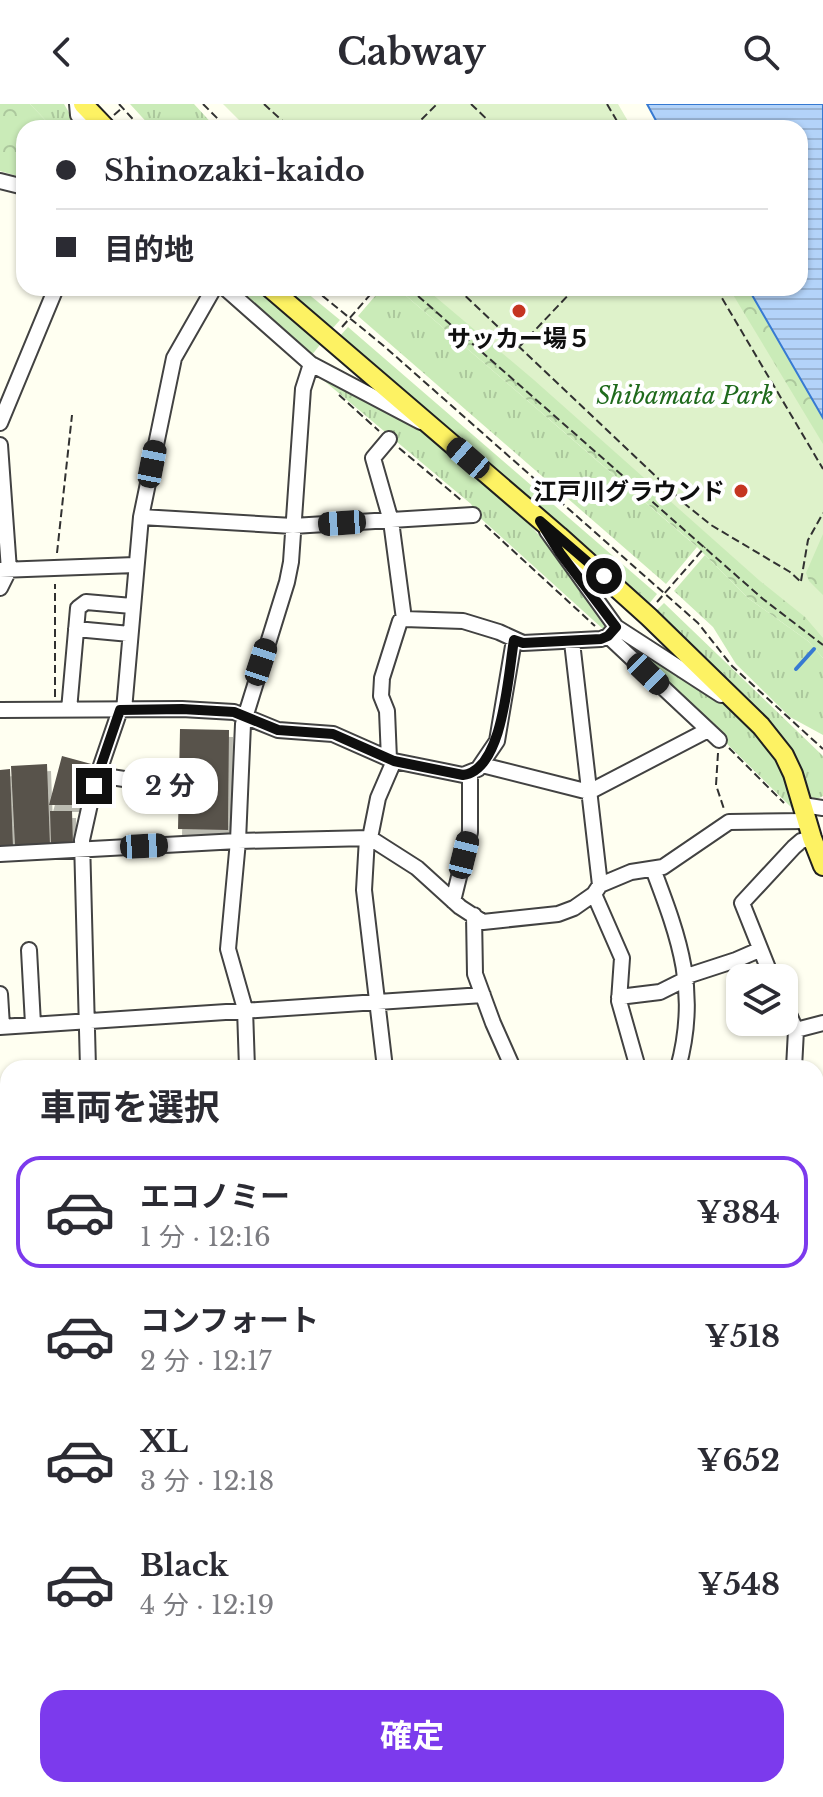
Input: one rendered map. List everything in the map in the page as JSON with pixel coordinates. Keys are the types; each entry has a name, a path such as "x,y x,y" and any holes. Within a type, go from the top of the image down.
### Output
{"main road":[{"path":"83,104 111,120"},
{"path":"279,296 649,617 773,739 784,755 811,813 823,866"}],"street":[{"path":"0,423 53,296"},
{"path":"88,1060 81,849 98,775 122,710 141,517 174,358 209,296"},
{"path":"234,296 311,364 432,427"},
{"path":"247,1060 245,1009 228,949 238,841 244,715 287,582 303,389 311,364"},
{"path":"389,439 373,458 391,521 404,619"},
{"path":"0,448 5,570 0,588"},
{"path":"141,517 293,526 473,515"},
{"path":"0,710 182,709 244,715 278,730 333,734 392,760 463,775 476,770 589,792 713,735 612,631 540,521"},
{"path":"5,570 135,565"},
{"path":"69,710 78,608 86,602 132,606"},
{"path":"384,1060 364,890 369,838 378,798 392,760 387,711 381,696 382,678 400,621 463,621 523,643 572,642 612,631 746,711"},
{"path":"76,629 130,634"},
{"path":"453,901 470,832 476,770 497,741 514,640"},
{"path":"572,642 597,890 622,958 619,997 636,1060"},
{"path":"98,775 150,783"},
{"path":"0,854 238,841 369,838 417,868 453,901 483,922 558,914 574,908 597,890 631,872 663,867 729,822 811,813 801,841 742,903 766,964"},
{"path":"653,869 669,911 687,977 687,1036 680,1060"},
{"path":"474,915 475,974 510,1060"},
{"path":"29,950 33,1024"},
{"path":"619,997 660,992 687,977 759,950"},
{"path":"0,994 1,1026 483,995"},
{"path":"798,1029 823,1023"},
{"path":"794,1060 796,1036"}],"path":[{"path":"119,104 133,120"},
{"path":"203,104 219,120"},
{"path":"264,104 281,120"},
{"path":"421,120 437,104"},
{"path":"471,104 488,120"},
{"path":"111,120 122,108"},
{"path":"323,296 698,623 732,666 823,749"},
{"path":"345,324 369,296"},
{"path":"418,296 763,599 823,645"},
{"path":"465,296 685,504 711,525 790,572 801,582 808,540 823,513"},
{"path":"519,347 567,296"},
{"path":"721,296 823,469"},
{"path":"660,599 705,547"},
{"path":"713,735 811,813"},
{"path":"713,735 716,785 729,822"}],"green space":[{"path":"0,104 30,104 45,120 16,120 16,176 0,171"},
{"path":"30,104 64,104 73,120 45,120"},
{"path":"130,104 194,104 209,120 145,120"},
{"path":"223,104 618,104 627,120 239,120"},
{"path":"244,296 270,296 323,341 311,356"},
{"path":"292,296 311,296 340,320 331,330"},
{"path":"375,296 406,296 697,547 666,584 358,316"},
{"name":"江戸川グラウンド","path":"406,296 753,296 823,418 823,658 808,641 748,598 695,545"},
{"name":"江戸川グラウンド","path":"434,296 734,296 823,444 823,534 806,573 809,581 823,595 823,638 805,617 760,581"},
{"path":"348,327 657,594 648,605 339,337"},
{"path":"316,374 410,423 489,483 531,526 569,573 606,624 603,629 477,515 471,504"},
{"path":"705,555 748,598 808,641 823,658 823,735 790,717 736,664 713,627 674,591"},
{"path":"664,603 823,756 823,796 817,799 811,797 795,758 782,737 656,611"},
{"path":"620,638 693,680 754,730 784,772 797,813"}],"water":[{"path":"647,104 823,104 823,418 753,296 808,296 808,120 656,120"}],"building":[{"path":"180,729 229,730 228,830 178,829"},
{"path":"62,756 95,765 84,805 49,805"},
{"path":"47,764 50,845 15,846 11,766"},
{"path":"10,769 13,847 0,847 0,770"},
{"path":"50,811 72,811 73,844 51,845"}],"waterway":[{"path":"796,669 814,649"}],"place":[{"name":"サッカー場５","path":"519,311"},
{"name":"江戸川グラウンド","path":"741,491"}],"route":[{"path":"94,786 120,710 234,712 278,730 333,734 397,761 470,774 482,765 497,741 514,640 523,643 601,639 616,627 540,521 604,576"}],"park label":[{"name":"Shibamata Park","path":"685,395"}]}
